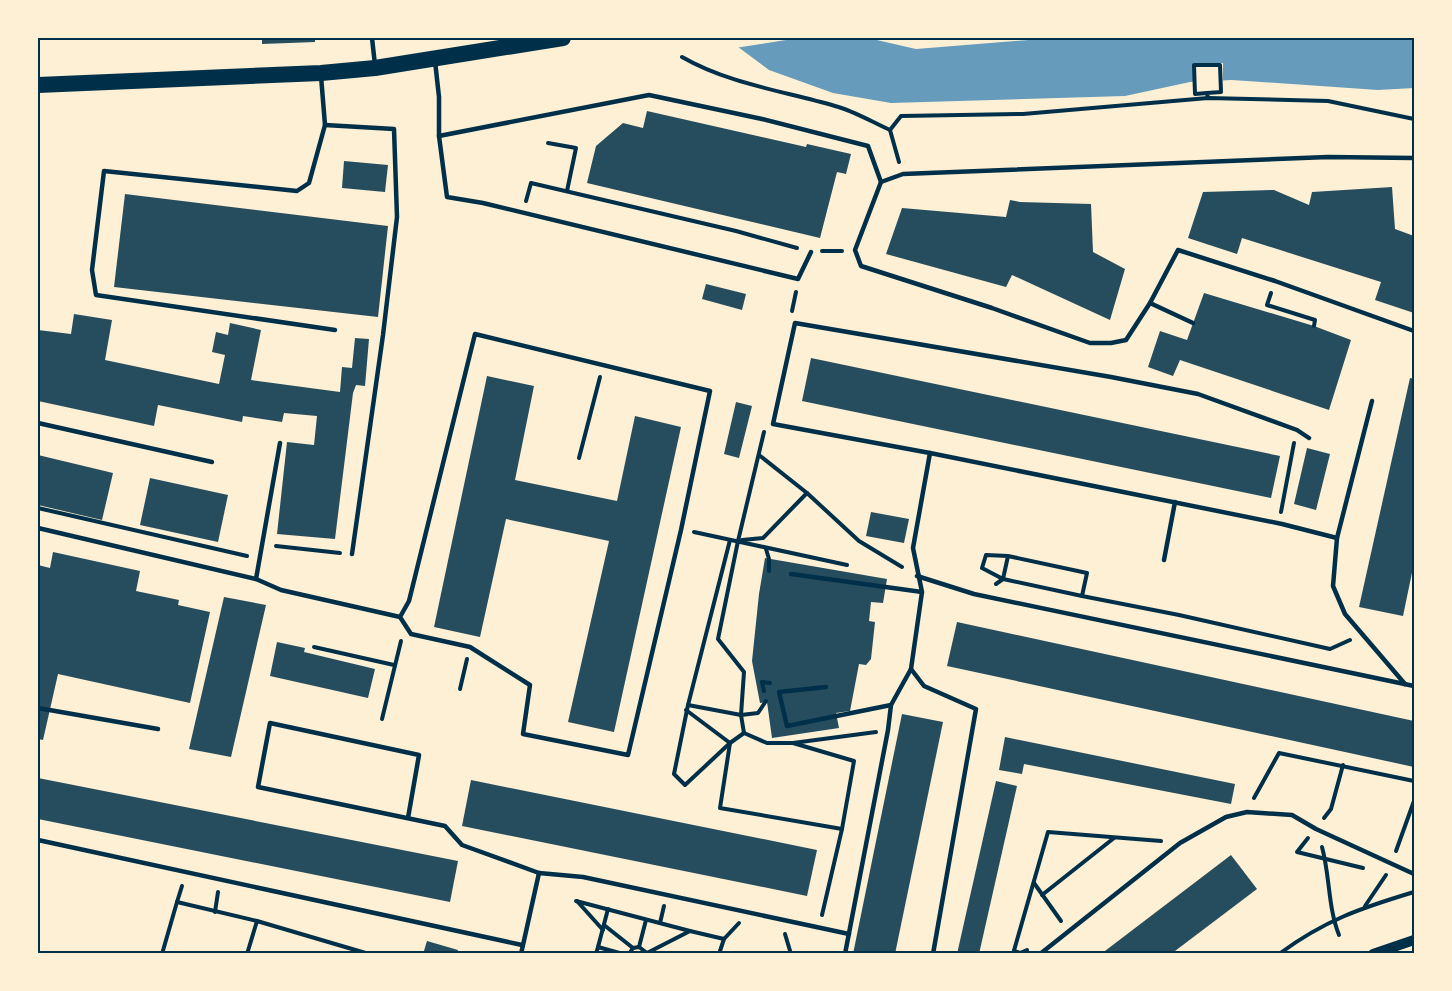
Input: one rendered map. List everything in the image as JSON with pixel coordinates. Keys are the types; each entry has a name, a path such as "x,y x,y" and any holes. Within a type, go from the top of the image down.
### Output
{"highway":[{"path":"38,86 321,73 375,68 562,38"}],"street":[{"path":"1373,954 1414,940"}],"lane":[{"path":"372,38 375,68"},
{"path":"435,59 439,97 439,136 447,197 483,203 798,279 811,252"},
{"path":"321,73 325,125 309,183 297,191 104,171 92,270 96,295 335,330"},
{"path":"439,136 649,95 762,119 867,146 881,182 855,250 861,266 992,308 1090,343 1126,340 1150,303 1178,250 1275,281 1414,332"},
{"path":"325,125 394,129 397,217 382,346 352,554"},
{"path":"881,182 903,174 1328,158 1414,158"},
{"path":"1150,303 1193,322"},
{"path":"1309,438 1297,430 1198,394 795,323 773,424 1175,502 1278,523 1337,538"},
{"path":"38,528 256,579 281,590 400,617 411,634 470,647 530,685 523,734 628,755 681,530 710,391 475,334 411,592 400,617"},
{"path":"1372,401 1337,538 1333,586 1345,614 1405,684"},
{"path":"38,423 212,462"},
{"path":"256,579 280,443"},
{"path":"845,954 891,705 911,669 922,592 913,548 930,453"},
{"path":"1164,560 1175,502"},
{"path":"791,574 922,592"},
{"path":"917,576 981,595 1414,686"},
{"path":"911,669 924,686 976,709 933,954"},
{"path":"826,687 779,692 787,726 891,705"},
{"path":"38,708 158,729"},
{"path":"408,818 419,755 270,723 258,787 445,826 462,845 539,873 583,877 849,934"},
{"path":"1040,954 1180,843 1226,817 1247,812 1292,815 1316,829 1414,874"},
{"path":"38,840 522,945"},
{"path":"521,954 539,873"}],"path":[{"path":"682,57 694,64 767,90 837,106 890,130 903,174"},
{"path":"890,130 901,116 1023,114 1208,96 1221,92 1220,65 1194,65 1194,94 1208,96 1328,101 1414,119"},
{"path":"548,143 576,148 567,191"},
{"path":"538,184 736,231 811,252 855,250"},
{"path":"1275,281 1267,305 1315,320 1314,326"},
{"path":"579,458 603,365"},
{"path":"1278,523 1297,430"},
{"path":"744,734 741,715 744,672 718,639 759,455 807,493 859,541 917,576"},
{"path":"738,541 763,538 807,493"},
{"path":"38,508 259,558"},
{"path":"681,530 854,567"},
{"path":"730,540 686,710 674,774 685,785 744,734"},
{"path":"289,547 352,554"},
{"path":"766,549 769,571"},
{"path":"1082,596 1088,573 1008,556 986,555 982,568 1003,579 1082,596 1330,649 1364,634"},
{"path":"981,595 1003,579 1008,556"},
{"path":"382,719 404,633 400,617"},
{"path":"314,647 394,665"},
{"path":"460,689 466,663"},
{"path":"688,705 741,715 758,713 766,700"},
{"path":"686,710 730,744"},
{"path":"744,734 767,743 793,743 888,730"},
{"path":"793,743 854,761 842,829 819,927"},
{"path":"730,744 720,808 842,829"},
{"path":"1247,812 1278,753 1414,781"},
{"path":"1339,935 1333,920 1326,860 1316,829 1330,809 1343,765"},
{"path":"1013,954 1048,832 1161,841 1170,850"},
{"path":"1042,895 1115,837"},
{"path":"1297,852 1366,869"},
{"path":"1377,871 1387,873"},
{"path":"1034,883 1068,931"},
{"path":"1279,954 1300,938 1333,920 1364,907 1414,892"},
{"path":"633,948 603,928 576,901 724,939"},
{"path":"162,954 177,903 257,921 369,954"},
{"path":"596,954 608,909"},
{"path":"719,954 724,939 750,912"},
{"path":"639,947 646,920"},
{"path":"247,954 257,921"},
{"path":"628,954 633,948 639,947 647,953 690,931"},
{"path":"597,947 623,954"}],"water":[{"path":"726,38 868,38 916,49 1053,38 1414,38 1414,88 1378,90 1232,80 1190,82 1125,96 891,103 833,93 769,70"}],"pier":[{"path":"723,38 799,38 735,48"},
{"path":"1193,63 1223,63 1223,84 1193,84"}],"building":[{"path":"262,38 315,38 315,42 262,44"},
{"path":"647,111 806,147 807,144 851,154 846,174 837,172 820,238 587,183 596,146 623,123 643,128"},
{"path":"344,161 388,165 385,192 342,188"},
{"path":"1392,187 1395,229 1414,236 1414,313 1375,300 1381,282 1242,238 1237,254 1188,238 1203,192 1274,190 1309,205 1312,192"},
{"path":"125,194 388,226 378,317 114,287"},
{"path":"1010,200 1091,204 1093,252 1125,269 1110,320 1012,275 1006,287 886,254 902,208 1006,217"},
{"path":"706,284 746,294 742,310 702,299"},
{"path":"1204,293 1314,326 1351,340 1329,410 1180,360 1173,376 1148,367 1160,331 1187,340"},
{"path":"74,314 112,320 105,360 219,384 225,355 212,352 216,332 228,335 230,323 261,330 251,380 340,392 342,367 352,368 355,338 369,339 365,386 356,385 353,393 335,539 277,534 287,442 314,445 317,416 284,413 282,422 243,416 242,422 158,405 154,426 38,401 38,330 71,334"},
{"path":"811,358 1280,456 1271,498 802,401"},
{"path":"487,376 534,386 515,480 617,501 635,416 681,427 614,732 568,722 609,541 506,519 480,637 434,627"},
{"path":"1410,378 1414,379 1414,563 1403,616 1359,607"},
{"path":"736,402 752,406 739,458 724,454"},
{"path":"1307,448 1330,454 1316,510 1294,504"},
{"path":"38,455 113,473 102,520 38,505"},
{"path":"150,478 228,495 218,542 140,525"},
{"path":"871,512 909,519 904,543 866,536"},
{"path":"53,552 140,571 136,591 179,600 178,605 210,612 190,703 58,674 43,740 38,739 38,565 50,568"},
{"path":"765,558 887,579 883,603 871,602 869,621 875,622 871,659 866,665 859,664 850,711 836,713 839,728 772,738 767,702 760,703 752,661"},
{"path":"224,597 266,605 231,757 189,749"},
{"path":"957,622 1414,721 1414,767 947,666"},
{"path":"277,642 305,648 304,652 375,669 368,698 270,676"},
{"path":"902,714 943,722 895,954 853,954"},
{"path":"1005,737 1235,784 1231,804 1024,764 1022,774 999,770"},
{"path":"38,778 458,861 450,902 38,819"},
{"path":"471,780 817,850 807,896 462,826"},
{"path":"996,781 1017,786 979,954 957,954"},
{"path":"1231,855 1257,889 1171,954 1101,954"},
{"path":"427,941 458,950 457,954 423,954"}]}
